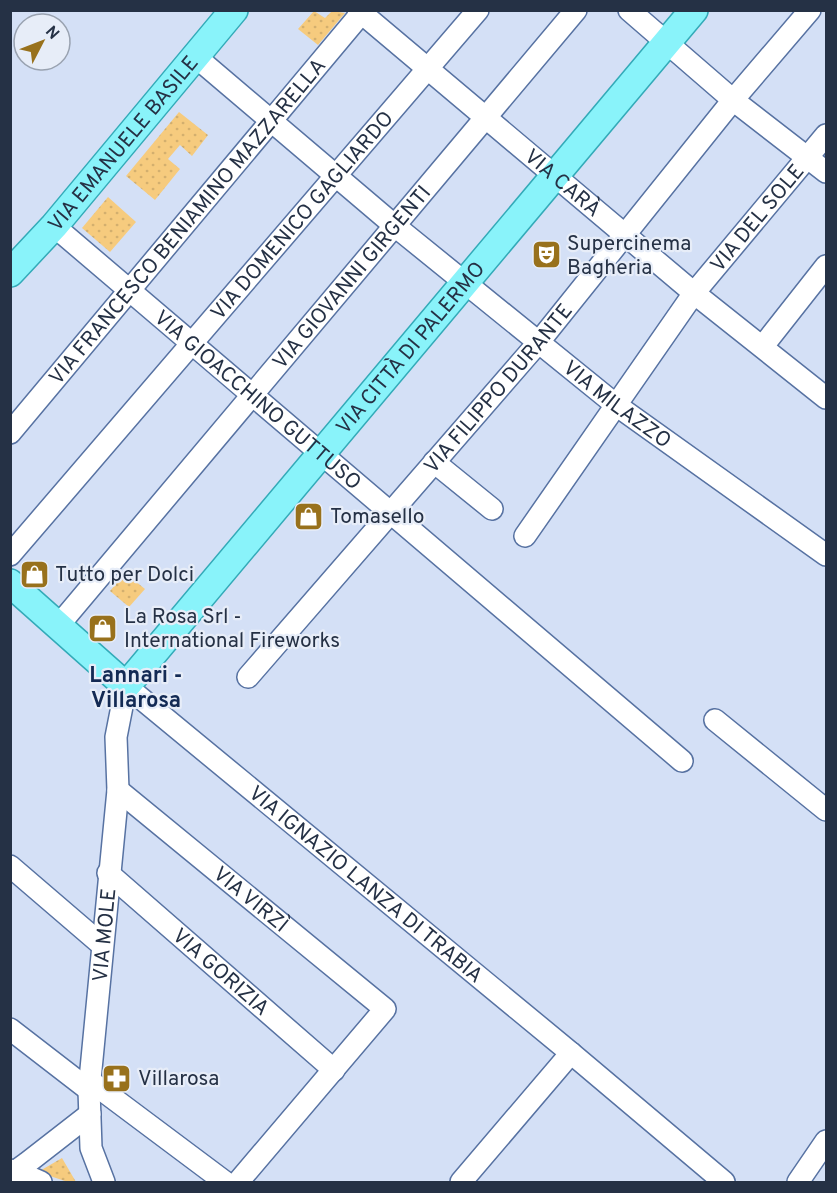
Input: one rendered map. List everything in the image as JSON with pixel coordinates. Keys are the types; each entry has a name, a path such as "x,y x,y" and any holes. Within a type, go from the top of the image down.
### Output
{"main road":[{"name":"VIA EMANUELE BASILE","path":"10,273 54,226 234,10"},
{"name":"VIA CITTÀ DI PALERMO","path":"126,686 694,10"},
{"name":"VIA IGNAZIO LANZA DI TRABIA","path":"10,583 126,686"}],"street":[{"name":"VIA DOMENICO GAGLIARDO","path":"10,555 478,10"},
{"name":"VIA GIOVANNI GIRGENTI","path":"58,626 576,10"},
{"path":"629,10 733,100 826,172"},
{"name":"VIA FILIPPO DURANTE","path":"248,676 538,343 733,100 810,10"},
{"name":"VIA CARÀ","path":"361,12 694,293 764,346 826,398"},
{"name":"VIA FRANCESCO BENIAMINO MAZZARELLA","path":"10,433 361,12"},
{"name":"VIA MILAZZO","path":"196,57 395,226 616,405 826,555"},
{"name":"VIA DEL SOLE","path":"525,536 694,293 826,135"},
{"name":"VIA GIOACCHINO GUTTUSO","path":"54,226 682,761"},
{"path":"764,346 826,266"},
{"path":"434,462 492,508"},
{"name":"VIA MOLE","path":"106,1179 92,1148 90,1086 108,873 118,790 116,736 126,686"},
{"name":"VIA IGNAZIO LANZA DI TRABIA","path":"126,686 724,1182"},
{"path":"715,720 826,810"},
{"name":"VIA VIRZÌ","path":"118,790 385,1009 334,1070"},
{"path":"10,866 102,945"},
{"name":"VIA GORIZIA","path":"108,873 334,1070"},
{"path":"10,1029 225,1182"},
{"path":"461,1182 571,1053"},
{"path":"238,1182 334,1070"},
{"path":"13,1171 90,1114"},
{"path":"798,1182 826,1141"},
{"path":"13,1171 40,1182"}],"shaded area":[{"path":"314,11 325,18 332,11 345,13 318,45 298,29"},
{"path":"179,112 208,135 192,156 180,145 168,159 180,169 155,200 126,176"},
{"path":"108,197 136,222 110,252 82,228"},
{"path":"125,573 145,589 129,607 110,591"},
{"path":"62,1158 76,1182 68,1182 38,1172"}],"place":[{"name":"Supercinema Bagheria","path":"546,255"},
{"name":"Tomasello","path":"309,516"},
{"name":"Tutto per Dolci","path":"34,574"},
{"name":"La Rosa Srl - International Fireworks","path":"103,628"},
{"name":"Villarosa","path":"117,1078"}],"district":[{"name":"Lannari - Villarosa","path":"136,686"}]}
